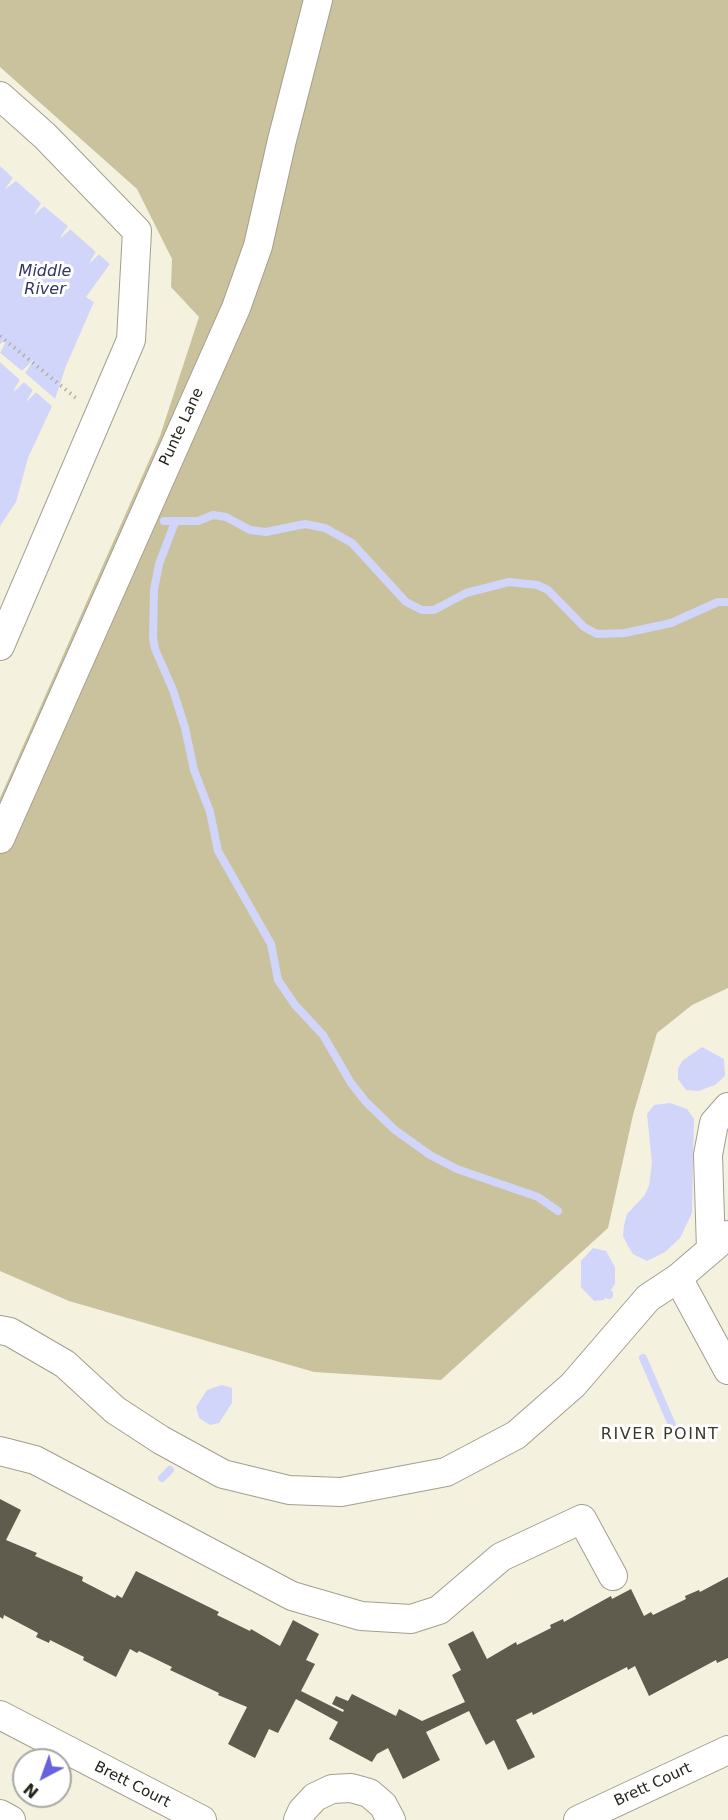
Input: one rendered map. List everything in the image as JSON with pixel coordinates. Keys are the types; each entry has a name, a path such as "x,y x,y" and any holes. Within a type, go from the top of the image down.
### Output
{"street":[{"name":"Punte Lane","path":"0,839 236,308 258,246 282,140 318,0"},
{"path":"0,96 45,136 137,231 130,340 0,646"},
{"path":"0,1330 10,1332 65,1364 115,1410 161,1440 223,1474 289,1490 340,1492 446,1472 516,1435 573,1385 648,1298 678,1278 723,1240 708,1155 714,1123 728,1107"},
{"path":"678,1278 728,1370"},
{"path":"0,1451 35,1460 292,1596 361,1616 411,1618 439,1610 501,1557 582,1519 613,1576"},
{"name":"Brett Court","path":"0,1715 202,1820"},
{"name":"Brett Court","path":"578,1820 728,1750"},
{"path":"298,1820 302,1811 315,1797 332,1789 351,1788 369,1793 383,1805 391,1820"},
{"path":"0,1814 11,1820"}],"path":[{"path":"0,336 83,403"}],"shaded area":[{"path":"0,0 728,0 728,988 692,1005 657,1033 633,1115 608,1228 441,1380 314,1372 69,1301 0,1271 0,798 160,436 199,317 171,287 172,259 137,189 0,67"}],"water":[{"name":"Middle River","path":"0,166 13,178 5,189 16,180 42,203 34,215 44,206 68,226 60,238 70,229 96,252 89,263 99,254 110,264 87,297 94,302 66,366 55,399 25,373 33,360 22,371 0,353 7,339 0,344"},
{"path":"0,362 21,380 14,392 24,382 33,390 27,401 36,392 52,406 28,458 16,502 0,526"},
{"path":"702,1047 724,1059 725,1076 715,1085 698,1091 686,1090 678,1079 678,1069 682,1061"},
{"path":"670,1103 687,1109 694,1119 692,1213 680,1238 665,1252 647,1261 633,1254 623,1236 624,1225 627,1214 644,1196 649,1186 652,1163 647,1114 654,1105"},
{"path":"593,1248 606,1251 615,1267 615,1284 604,1300 594,1301 581,1287 581,1261"},
{"path":"222,1385 232,1388 232,1403 219,1423 210,1425 199,1418 196,1407 207,1390"}],"pier":[{"path":"0,163 113,262 91,297 95,300 94,302 86,297 110,264 99,254 89,264 96,252 71,229 60,238 68,226 44,206 34,215 41,203 16,181 5,189 13,178"},
{"path":"0,353 22,371 34,360 25,373 55,399 54,402 0,357"},
{"path":"0,359 53,403 52,406 36,392 26,402 33,390 24,382 13,391 20,380 0,362"}],"building":[{"path":"0,1499 21,1510 6,1540 37,1553 35,1556 83,1577 82,1581 115,1598 117,1595 122,1598 136,1571 219,1612 217,1615 250,1631 251,1629 280,1646 293,1620 319,1634 306,1660 315,1664 301,1691 343,1712 344,1710 332,1704 336,1696 348,1701 352,1694 396,1716 399,1709 422,1721 465,1702 452,1675 461,1670 448,1644 473,1631 487,1659 516,1642 517,1645 551,1628 550,1625 563,1619 564,1622 611,1596 612,1599 631,1589 644,1616 651,1612 653,1615 686,1599 685,1596 699,1590 700,1592 728,1577 728,1658 717,1663 716,1660 649,1696 635,1666 628,1670 627,1667 533,1715 532,1712 516,1720 535,1757 508,1770 494,1740 486,1745 469,1711 426,1732 440,1760 403,1779 388,1748 377,1754 372,1762 329,1739 338,1722 296,1699 278,1733 269,1729 255,1758 228,1744 247,1707 218,1695 219,1693 170,1670 172,1667 139,1651 137,1653 130,1649 116,1677 50,1640 49,1643 36,1637 38,1633 4,1615 3,1619 0,1617"}],"waterway":[{"path":"164,521 198,521 213,515 226,517 250,530 266,532 305,524 325,528 352,543 406,602 422,610 434,610 466,593 509,582 537,585 548,590 584,627 597,634 625,633 671,623 718,602 728,602"},
{"path":"175,522 159,564 154,590 155,649 173,690 185,728 194,770 210,812 218,851 271,944 278,980 295,1005 323,1035 351,1083 366,1102 395,1130 430,1155 457,1169 538,1197 558,1211"},
{"path":"643,1358 676,1434"},
{"path":"162,1478 170,1470"}],"district":[{"name":"RIVER POINT","path":"660,1435"}]}
